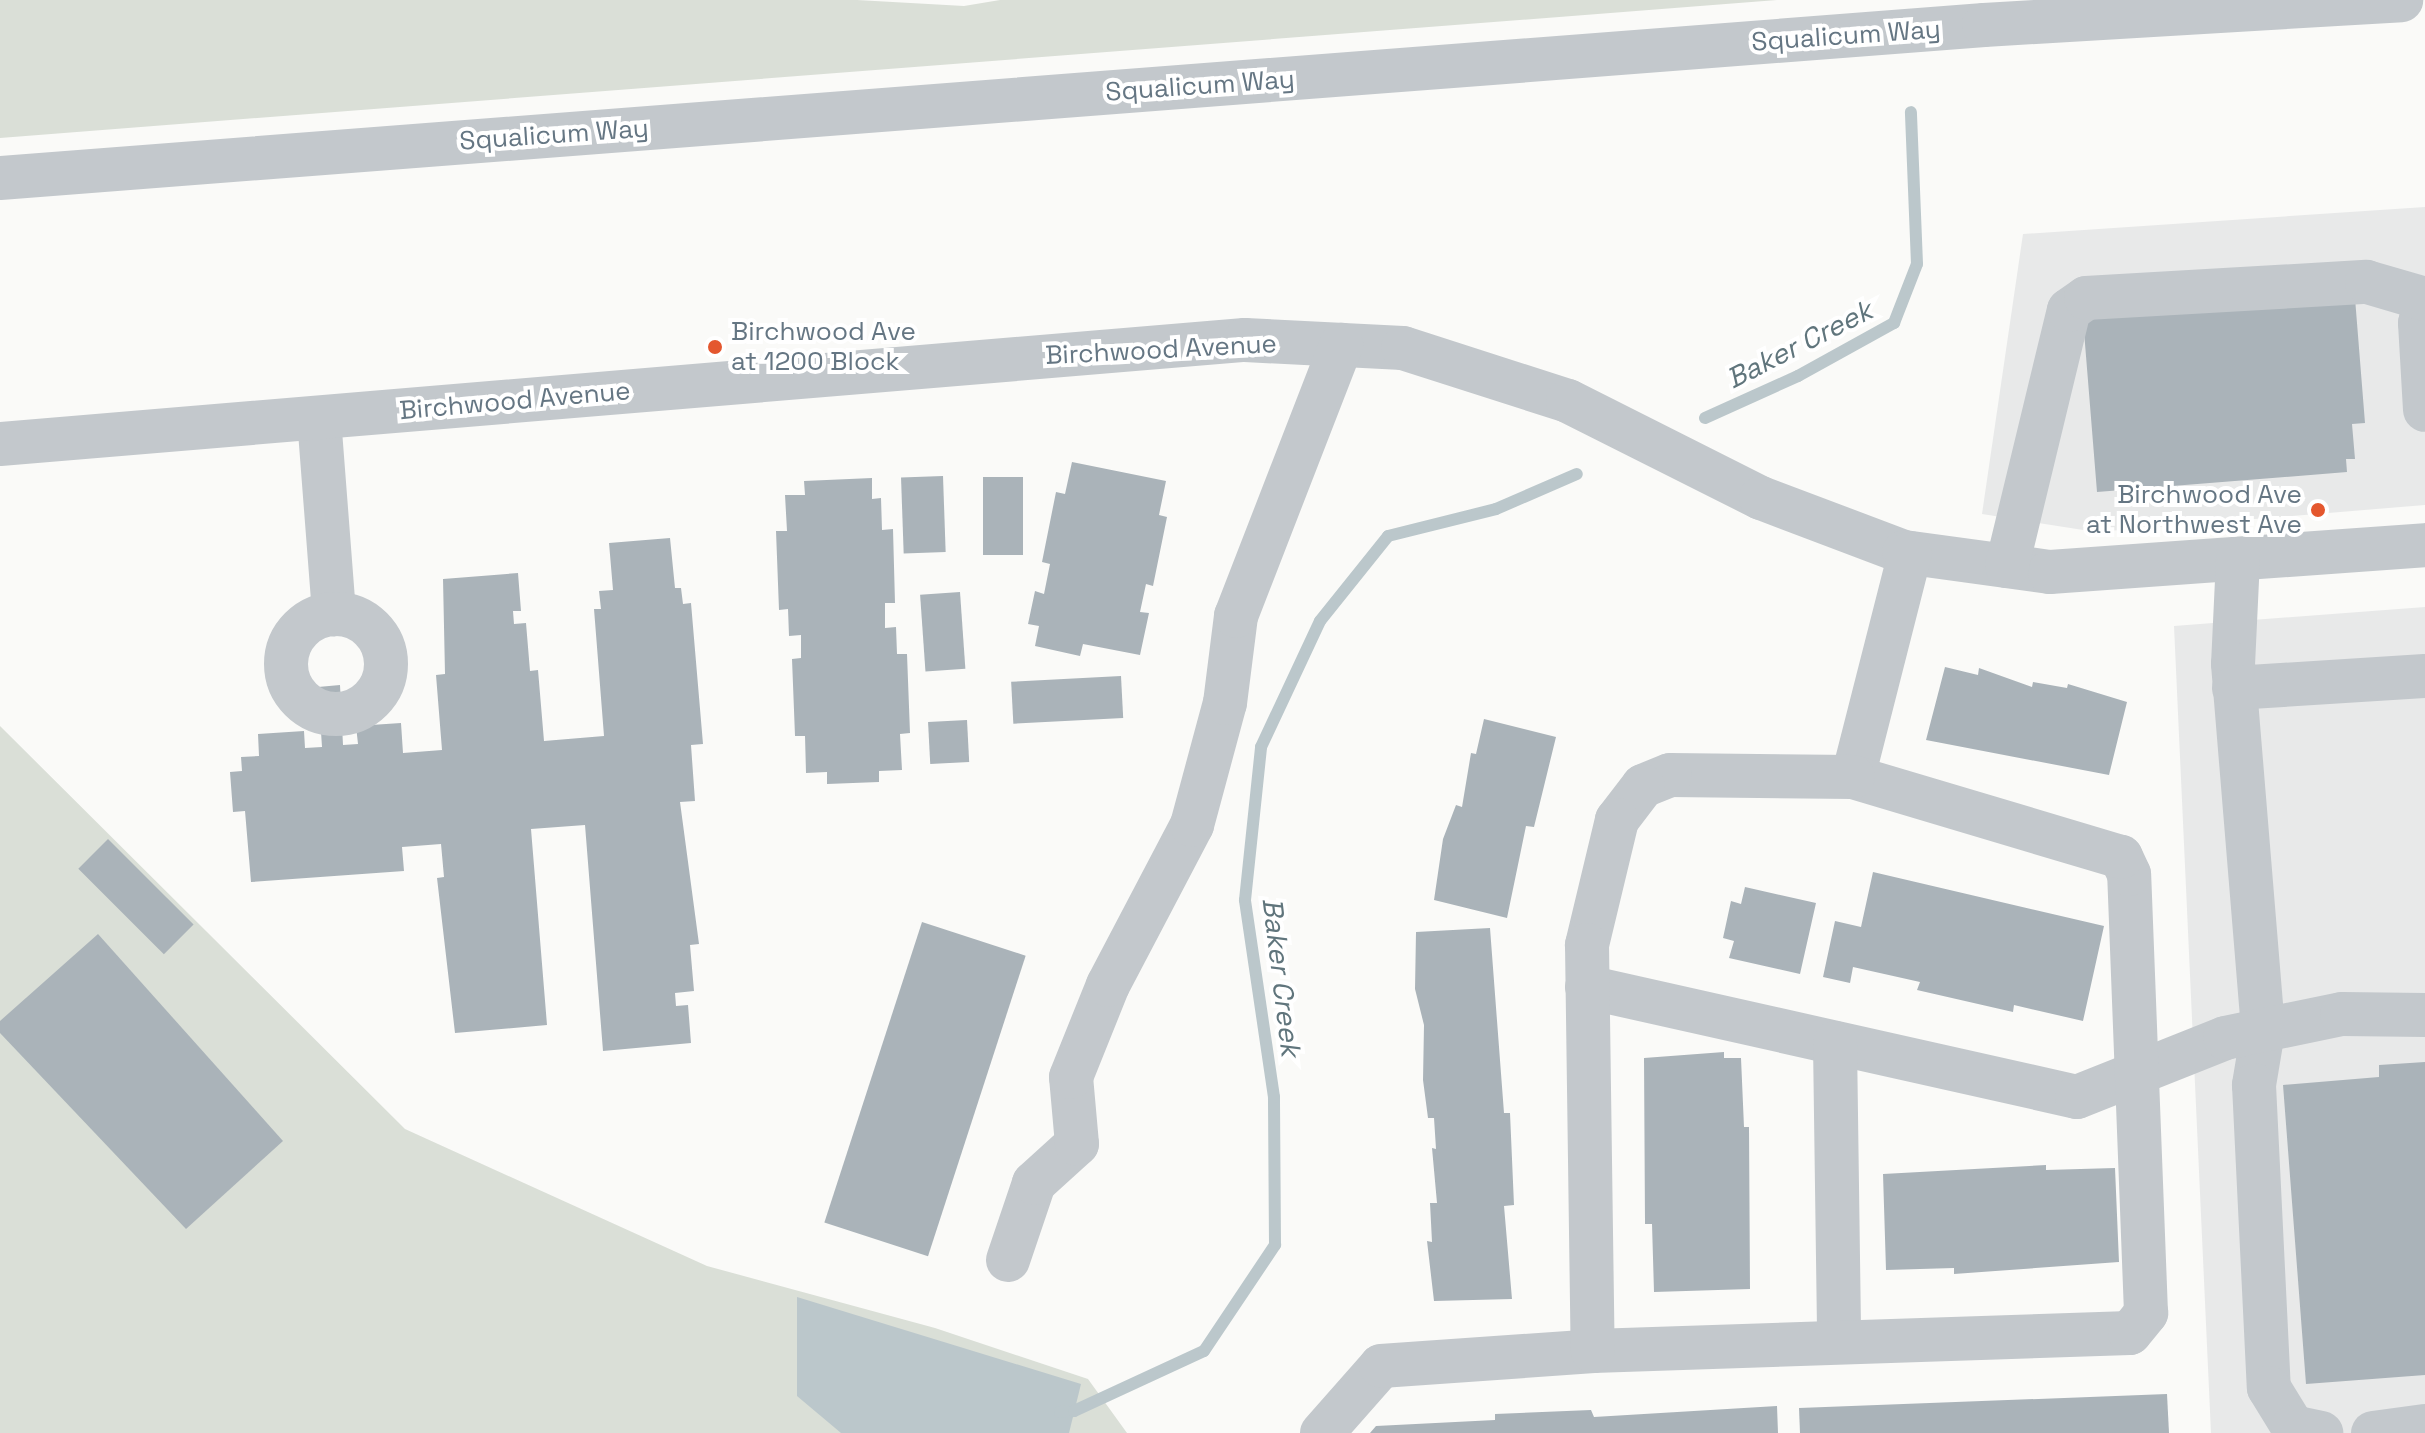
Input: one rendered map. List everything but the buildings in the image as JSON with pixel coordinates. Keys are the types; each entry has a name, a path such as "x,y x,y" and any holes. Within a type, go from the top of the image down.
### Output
{"street":[{"name":"Squalicum Way","path":"0,178 1984,25 2401,0"},
{"path":"2007,566 2069,310 2086,298 2367,282 2425,301 2420,323 2425,410"},
{"name":"Birchwood Avenue","path":"0,444 1245,340 1403,348 1568,401 1761,498 1910,553 2050,572 2425,545"},
{"path":"1008,1260 1034,1183 1077,1144 1071,1077 1114,971 1192,825 1225,703 1236,616 1341,345"},
{"path":"319,418 334,614"},
{"path":"1853,777 1910,553"},
{"path":"2238,559 2234,688 2263,1031 2254,1085 2269,1388 2293,1427 2321,1433"},
{"path":"2234,688 2425,676"},
{"path":"1322,1433 1381,1366 1593,1351 2130,1333 2146,1313 2129,874 2121,857 1853,777 1670,775 1643,786 1617,820 1587,945 1593,1351"},
{"path":"1587,987 2077,1097 2225,1038 2342,1014 2425,1015"},
{"path":"1835,1043 1839,1342"},
{"path":"2373,1433 2425,1426"}],"shaded area":[{"path":"0,0 857,0 964,6 1000,0 1777,0 0,138"},
{"path":"2425,207 2425,505 2096,532 1982,514 2023,234"},
{"path":"2425,607 2425,1433 2211,1433 2174,626"},
{"path":"0,726 405,1129 707,1266 935,1328 1088,1379 1127,1433 0,1433"},
{"path":"797,1297 1081,1384 1069,1433 841,1433 797,1396"}],"waterway":[{"name":"Baker Creek","path":"1705,418 1798,376 1894,323 1917,264 1911,112"},
{"name":"Baker Creek","path":"1060,1412 1074,1411 1204,1351 1275,1245 1274,1097 1245,900 1261,747 1320,621 1388,536 1496,509 1577,474"}],"place":[{"name":"Birchwood Ave at 1200 Block","path":"715,347"},
{"name":"Birchwood Ave at Northwest Ave","path":"2318,510"}]}
